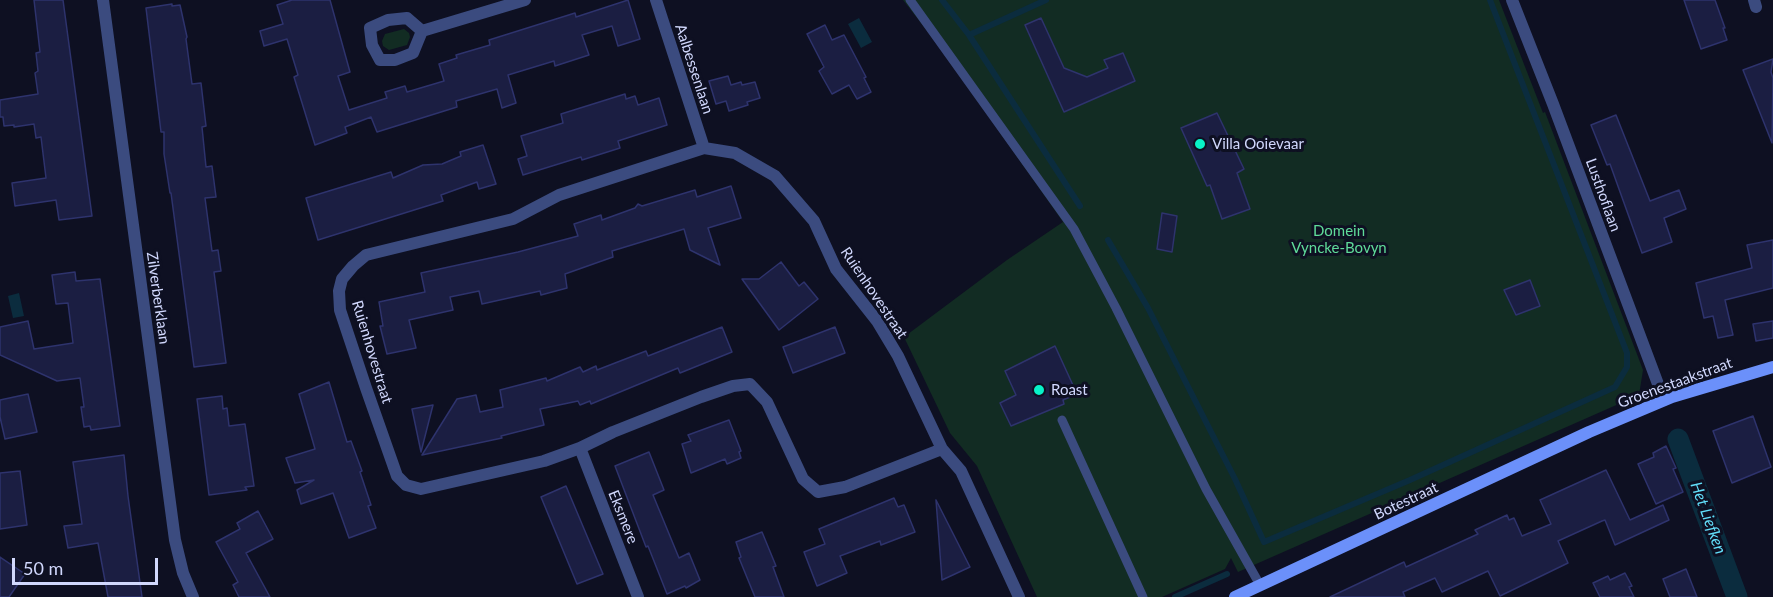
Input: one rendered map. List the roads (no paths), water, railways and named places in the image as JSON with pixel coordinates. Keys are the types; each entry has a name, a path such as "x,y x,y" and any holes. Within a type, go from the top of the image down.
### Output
{"street":[{"name":"Zilverberklaan","path":"103,0 175,540 183,573 193,597"},
{"path":"422,31 525,0"},
{"name":"Aalbessenlaan","path":"656,0 704,148"},
{"name":"Lusthoflaan","path":"1512,0 1664,400"},
{"path":"407,18 422,31 413,53 395,60 380,60 372,45 370,28 388,20 407,18"},
{"name":"Ruienhovestraat","path":"942,449 845,487 818,492 803,480 767,402 750,384 733,386 701,397 613,432 580,448 543,461 421,489 406,485 397,476 393,466 340,310 339,291 342,279 352,266 366,255 513,219 559,195 704,148 735,153 775,176 814,220 836,269 877,321 898,356 942,449 961,471 1019,597"},
{"name":"Groenestaakstraat","path":"1589,432 1664,400 1773,367"},
{"name":"Botestraat","path":"1235,597 1589,432"},
{"name":"Eksmere","path":"580,448 638,597"}],"lane":[{"path":"910,0 1074,229 1206,489 1260,585"},
{"path":"1062,420 1143,597"}],"water":[{"path":"859,18 872,42 861,48 848,24"},
{"path":"19,293 24,316 13,318 8,296"}],"waterway":[{"path":"942,0 969,35 1080,206"},
{"path":"969,35 1046,0"},
{"path":"1108,240 1148,308 1235,479 1264,542 1410,480 1615,387 1627,367 1627,353 1490,0"},
{"name":"Het Liefken","path":"1678,439 1737,597"},
{"path":"1175,597 1227,574"}],"place":[{"name":"Villa Ooievaar","path":"1200,144"},
{"name":"Roast","path":"1039,390"}],"park label":[{"name":"Domein Vyncke-Bovyn","path":"1339,240"}]}
